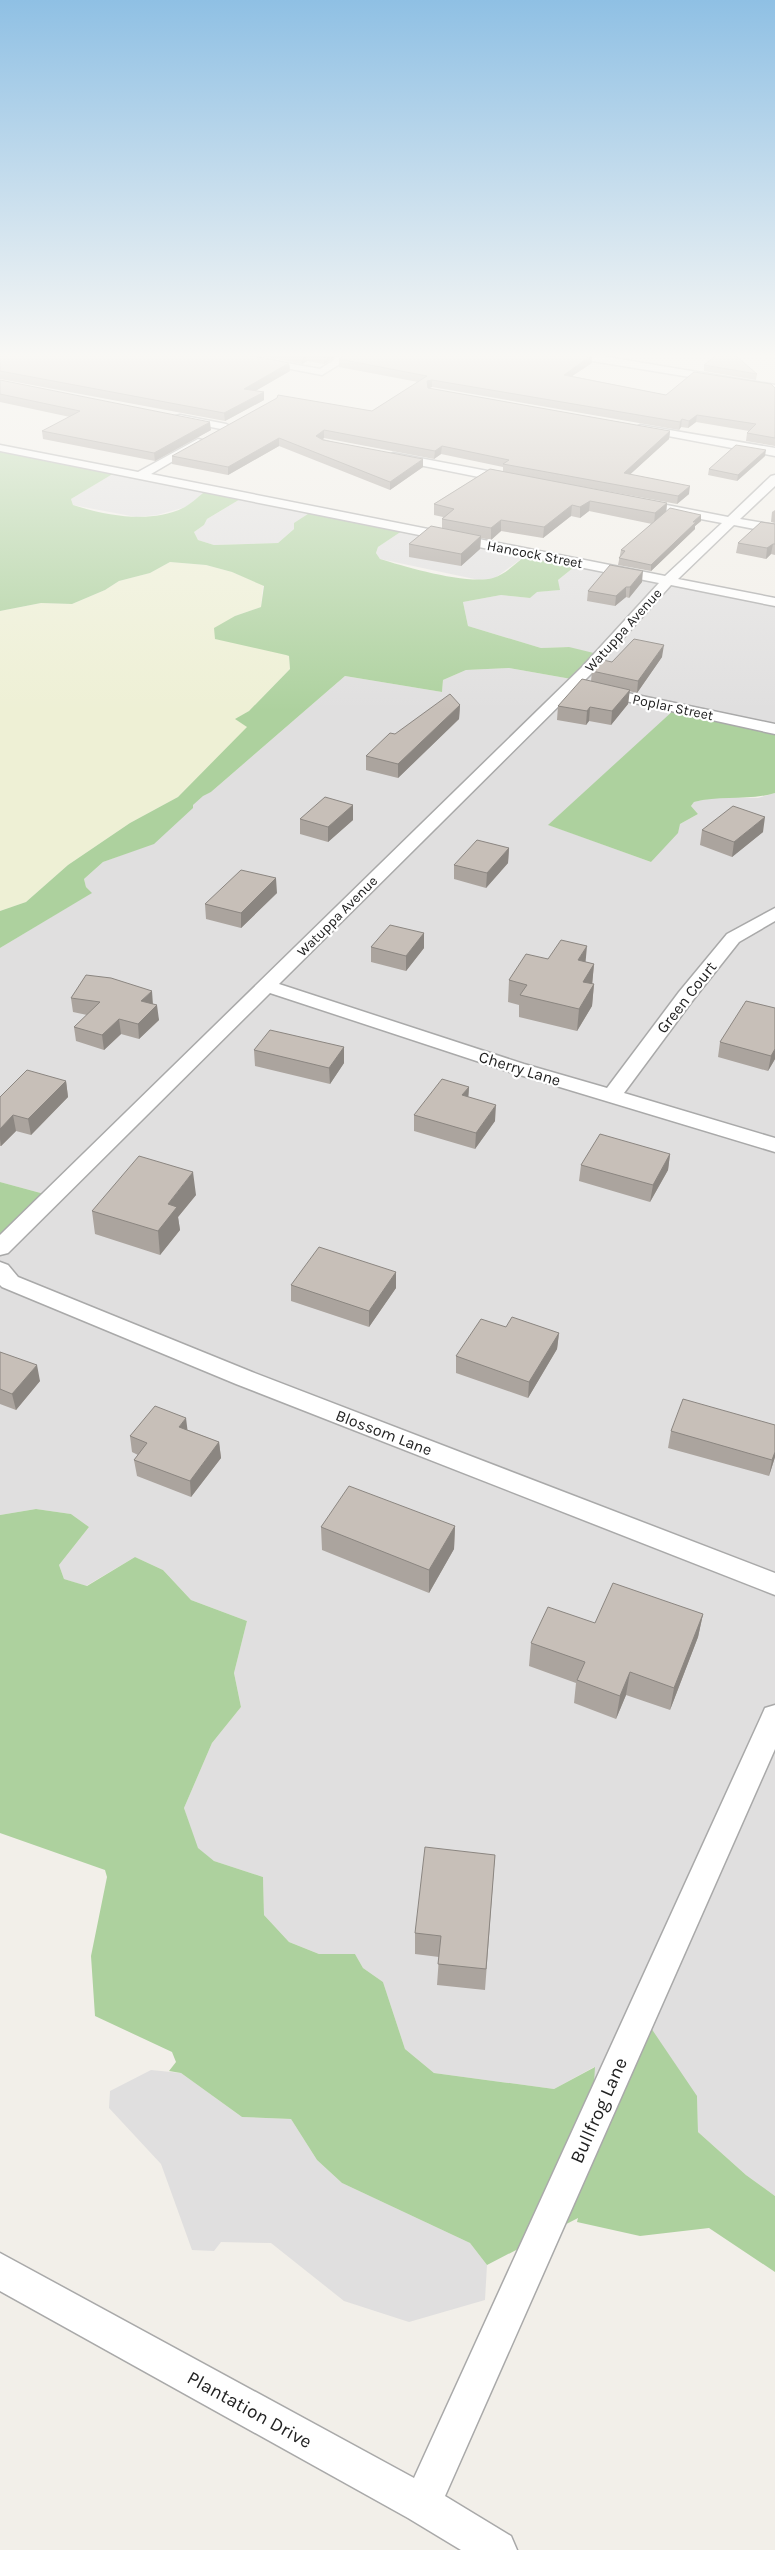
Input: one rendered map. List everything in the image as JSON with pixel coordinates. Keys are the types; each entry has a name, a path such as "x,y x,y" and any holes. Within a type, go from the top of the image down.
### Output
{"street":[{"name":"Hancock Street","path":"125,473 775,602"},
{"path":"140,476 145,473"},
{"path":"481,473 528,482"},
{"name":"Watuppa Avenue","path":"0,1248 571,685 669,580 775,479"},
{"path":"624,501 775,530"},
{"name":"Poplar Street","path":"571,685 775,729"},
{"name":"Green Court","path":"612,1096 686,996 733,938 775,913"},
{"name":"Cherry Lane","path":"267,986 508,1065 775,1145"},
{"name":"Blossom Lane","path":"0,1270 10,1282 235,1374 775,1584"},
{"name":"Bullfrog Lane","path":"422,2504 775,1717"},
{"name":"Plantation Drive","path":"0,2270 422,2504 497,2550"}],"shaded area":[{"path":"114,473 121,473 775,602 775,731 549,825 651,862 680,824 698,814 691,806 694,802 715,797 758,798 775,793 775,2196 746,2175 698,2132 697,2096 593,2101 594,2067 554,2089 434,2073 405,2049 383,1982 363,1968 355,1954 319,1954 289,1942 264,1915 263,1877 214,1861 197,1848 184,1808 212,1743 241,1707 234,1673 247,1621 191,1600 163,1570 135,1557 86,1586 64,1579 59,1565 89,1527 71,1514 36,1509 0,1515 0,1249 48,1195 0,1182 0,948 91,893 86,887 84,879 103,862 154,843 203,795 211,792 345,676 442,692 443,680 466,670 509,668 577,680 569,647 541,648 468,626 463,602 501,595 530,598 536,592 559,590 558,580 577,565 528,554 495,578 479,580 380,559 376,553 378,547 402,531 294,529 278,543 214,545 198,540 194,532 204,525 207,519 242,498 207,491 186,507 157,515 136,517 73,505 71,499"},
{"path":"151,2070 181,2073 242,2117 291,2119 317,2160 342,2183 470,2243 487,2265 485,2300 409,2322 344,2301 271,2243 221,2242 214,2251 192,2250 161,2164 109,2108 110,2091"}],"green space":[{"path":"0,473 114,473 71,499 73,505 115,515 144,517 172,512 185,507 207,490 242,498 207,519 204,525 194,532 198,540 214,545 278,543 294,529 294,523 311,512 402,531 378,547 376,553 380,559 437,574 482,580 493,578 507,571 528,554 578,564 558,580 560,590 537,592 530,598 501,595 463,602 468,626 541,648 569,647 602,655 577,680 509,668 466,670 443,680 442,692 345,676 211,792 203,796 193,805 193,808 154,844 103,862 84,879 86,887 92,893 0,948 0,911 26,902 68,865 130,823 178,797 247,727 235,719 249,711 290,669 289,656 215,639 214,628 235,616 261,607 264,586 232,572 206,565 170,562 150,573 119,581 105,590 72,604 41,603 0,611"},
{"path":"170,562 206,565 232,572 263,585 261,607 235,616 289,656 290,669 249,711 236,719 248,727 178,797 130,823 68,865 26,902 0,911 0,611 41,603 72,604 105,590 119,581 150,573"},
{"path":"675,709 775,731 775,793 755,797 694,802 691,806 698,814 680,824 678,833 651,862 548,825"},
{"path":"0,1182 48,1195 0,1249"},
{"path":"36,1509 71,1514 89,1527 59,1565 64,1579 87,1586 135,1557 163,1570 191,1600 247,1621 234,1673 241,1707 212,1743 184,1808 198,1848 214,1861 263,1877 264,1915 289,1942 319,1954 355,1954 363,1968 383,1982 405,2049 434,2073 554,2089 595,2067 593,2101 651,2028 697,2096 698,2132 746,2175 775,2196 775,2272 709,2228 640,2236 577,2222 578,2218 487,2265 470,2243 342,2183 317,2160 291,2119 242,2117 181,2073 169,2071 176,2062 172,2052 95,2016 91,1956 107,1877 105,1870 0,1833 0,1515"}],"building":[{"path":"367,473 403,473 390,482"},
{"path":"484,473 511,473 667,503 655,513 590,501 580,507 572,505 544,527 501,520 491,528 442,519 454,509 434,504"},
{"path":"552,473 624,473 690,486 678,496"},
{"path":"670,508 701,515 651,565 619,558 625,551 621,550"},
{"path":"761,522 775,524 775,544 767,548 738,543"},
{"path":"431,526 481,536 461,554 409,544"},
{"path":"610,565 643,571 630,587 626,587 616,596 588,591"},
{"path":"634,639 664,645 638,681 592,671 603,660 612,662"},
{"path":"582,679 630,690 612,711 590,707 587,711 558,706"},
{"path":"450,694 460,705 398,764 366,756 390,733 395,734"},
{"path":"325,797 353,805 328,827 300,819"},
{"path":"733,806 765,817 734,842 702,830"},
{"path":"477,840 509,848 487,873 454,865"},
{"path":"241,870 276,878 241,913 205,904"},
{"path":"390,925 424,933 406,956 371,947"},
{"path":"561,940 587,946 578,960 594,964 583,982 594,984 579,1009 520,995 527,985 509,980 526,954 548,959"},
{"path":"86,975 111,978 152,991 141,1001 157,1005 138,1024 119,1019 102,1035 74,1027 100,1002 71,998"},
{"path":"746,1001 775,1008 775,1049 771,1056 720,1042"},
{"path":"270,1030 344,1047 329,1068 254,1050"},
{"path":"27,1070 66,1081 28,1119 13,1115 0,1129 0,1097"},
{"path":"442,1079 469,1087 462,1095 496,1105 476,1133 414,1115"},
{"path":"600,1134 670,1154 653,1185 581,1165"},
{"path":"139,1156 193,1172 168,1204 177,1207 158,1231 92,1211"},
{"path":"319,1247 396,1272 369,1311 291,1285"},
{"path":"512,1317 559,1333 529,1382 456,1356 481,1319 506,1327"},
{"path":"0,1352 37,1365 12,1394 0,1389"},
{"path":"683,1399 775,1425 775,1452 772,1460 671,1431"},
{"path":"155,1406 186,1418 179,1427 219,1442 190,1481 134,1460 147,1443 130,1436"},
{"path":"349,1486 455,1526 429,1570 321,1527"},
{"path":"613,1583 703,1614 674,1688 630,1672 620,1696 577,1680 585,1662 531,1643 548,1607 595,1623"},
{"path":"425,1847 495,1855 486,1969 438,1964 441,1936 415,1933"}]}
